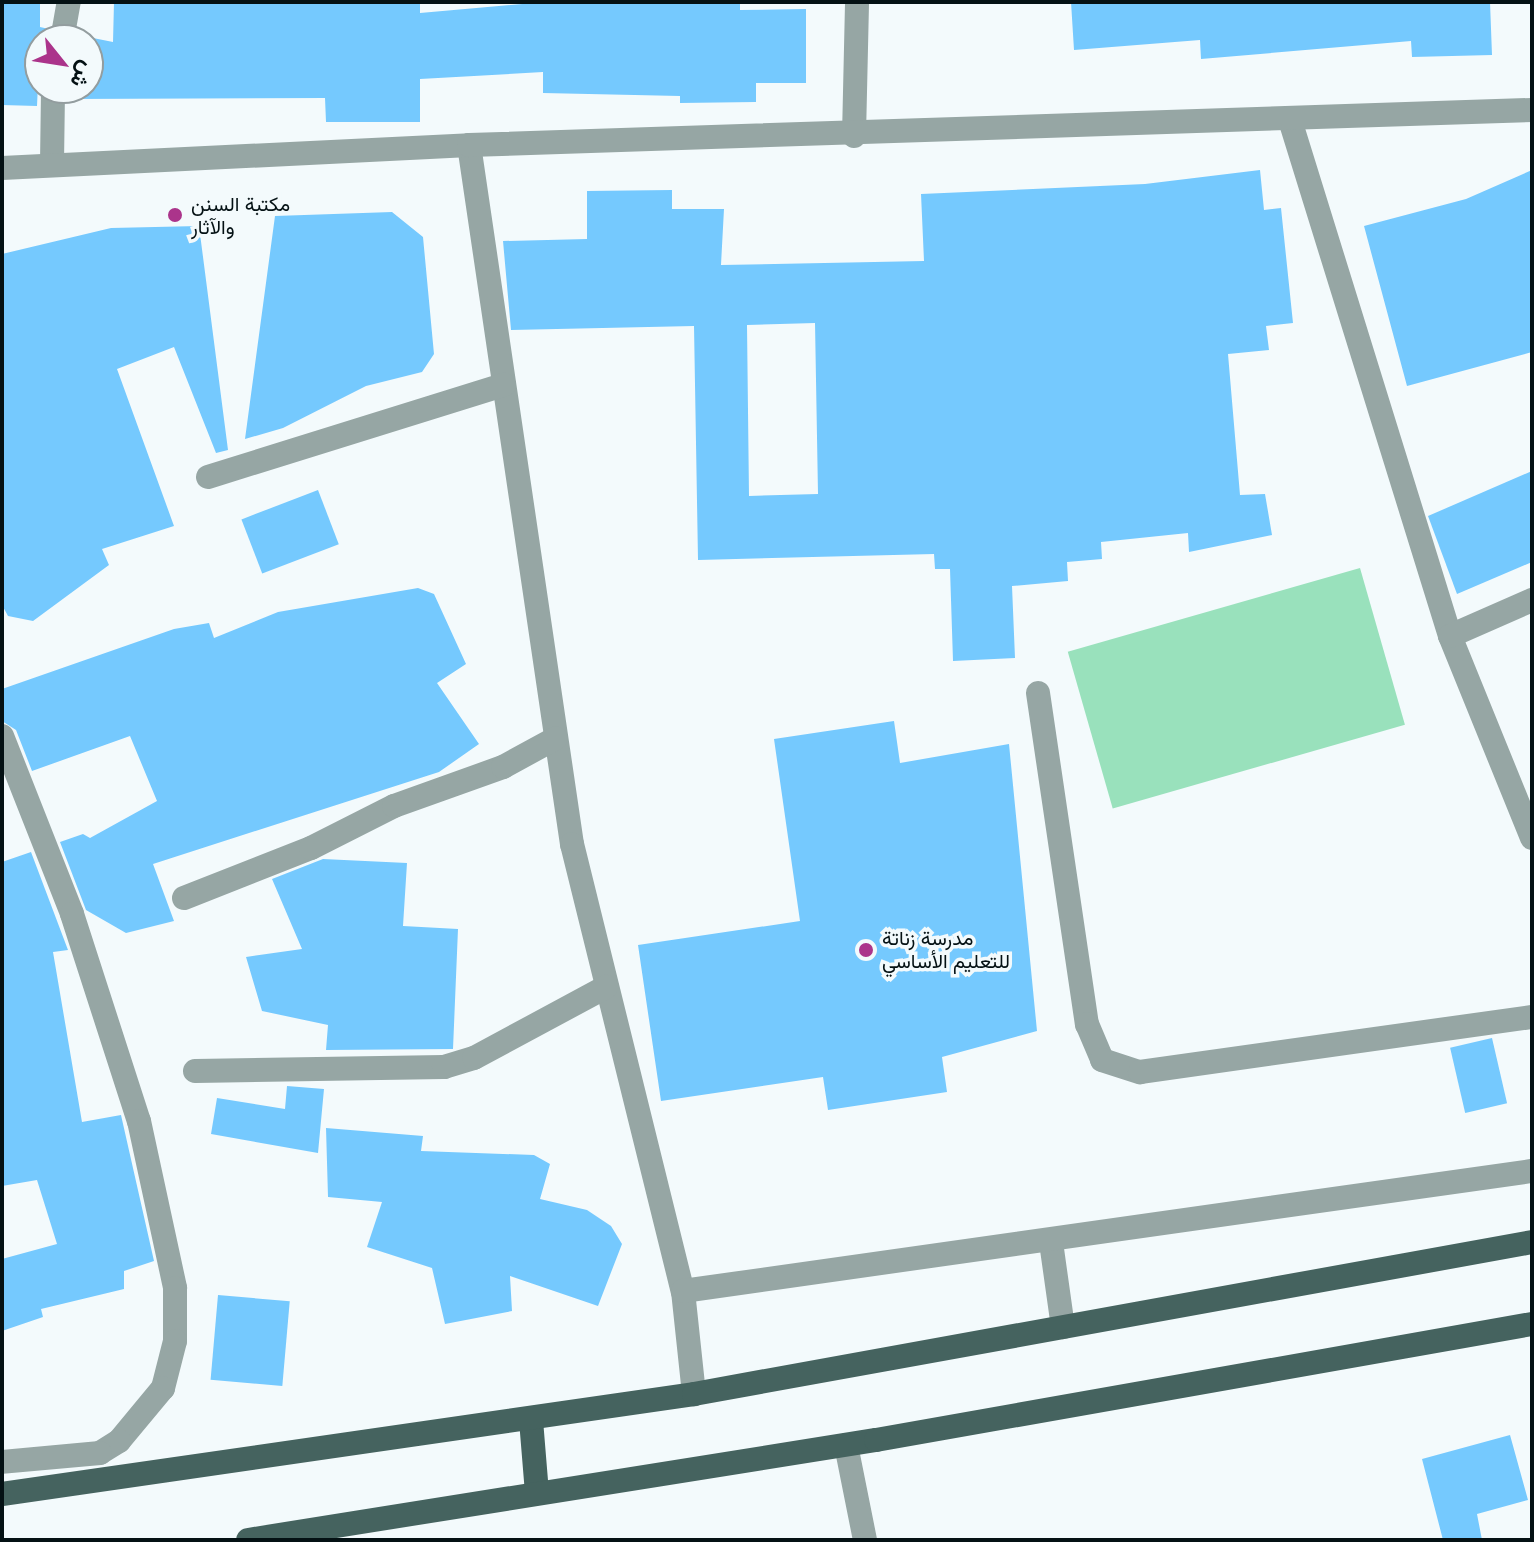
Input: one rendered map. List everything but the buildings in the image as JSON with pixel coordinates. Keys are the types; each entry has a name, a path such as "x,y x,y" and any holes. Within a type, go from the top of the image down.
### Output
{"main road":[{"path":"2,1494 531,1420 694,1394 1532,1242"},
{"path":"248,1540 278,1538 537,1493 846,1445 1532,1324"},
{"path":"531,1420 537,1493"}],"street":[{"path":"65,24 69,2"},
{"path":"854,136 857,2"},
{"path":"52,163 53,104"},
{"path":"2,168 52,163 469,145 854,136 1532,110"},
{"path":"1290,120 1450,636 1532,838"},
{"path":"469,145 572,844 683,1291 694,1394"},
{"path":"208,477 504,385"},
{"path":"1450,636 1532,600"},
{"path":"1038,693 1087,1024 1102,1060 1140,1072 1532,1017"},
{"path":"2,736 72,914 139,1121 175,1288 175,1341 163,1388 119,1441 100,1453 2,1462"},
{"path":"184,898 311,848 394,806 503,767 556,738"},
{"path":"195,1071 444,1067 520,1035 606,987"},
{"path":"683,1291 1051,1242 1532,1171"},
{"path":"1051,1242 1063,1327"},
{"path":"846,1445 865,1540"}],"green space":[{"path":"1360,568 1405,725 1113,808 1068,652"}],"place":[{"name":"مكتبة السنن والآثار","path":"175,215"},
{"name":"مدرسة زناتة للتعليم الأساسي","path":"866,950"}]}
